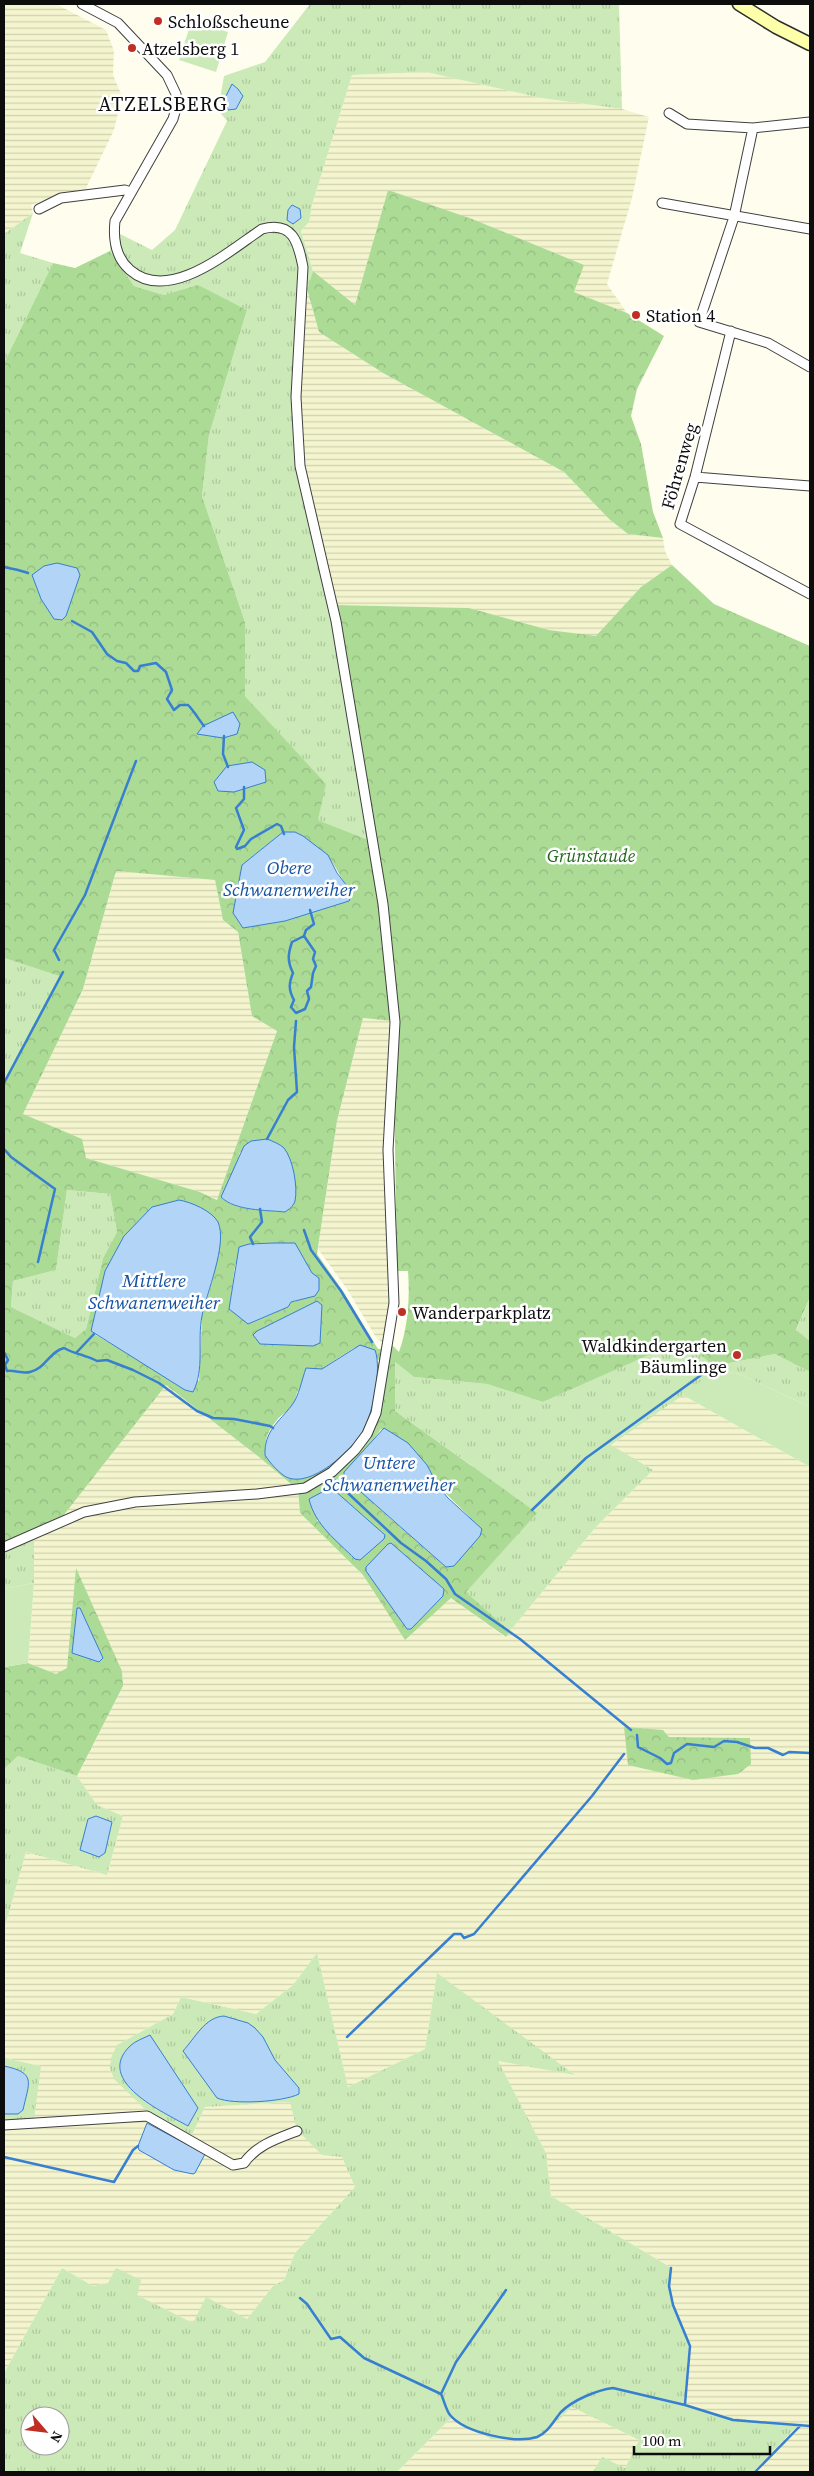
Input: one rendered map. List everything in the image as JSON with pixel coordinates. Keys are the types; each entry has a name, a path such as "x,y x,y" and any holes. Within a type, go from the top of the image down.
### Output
{"street":[{"path":"4,1548 84,1512 135,1502 298,1490 324,1478 355,1450 372,1425 376,1413 394,1303 388,1150 395,1022 383,904 336,621 300,466 296,397 302,267 299,248 291,234 284,228 273,226 262,228 194,272 171,281 161,282 139,277 130,270 120,258 113,238 115,221 172,119 177,105 176,94 162,69 118,23 82,4"},
{"path":"739,4 776,27 810,44"},
{"path":"669,113 687,124 752,128 810,122"},
{"path":"752,128 734,216 700,322 768,343 810,367"},
{"path":"39,209 60,198 125,190 130,192"},
{"path":"662,203 810,229"},
{"name":"Föhrenweg","path":"731,331 695,477 680,524 810,594"},
{"path":"695,477 810,486"},
{"path":"4,2125 147,2116 233,2165 244,2163 252,2151 297,2131"}],"green space":[{"path":"4,4 56,4 106,30 114,51 113,75 122,96 114,130 87,186 87,192 62,194 31,205 33,213 4,234"},
{"path":"310,4 619,4 622,109 541,98 426,72 352,75 312,205 309,222 301,231 313,271 307,289 296,397 300,466 335,605 366,839 318,820 325,784 245,696 245,622 202,496 209,435 247,310 198,286 164,295 134,286 110,251 110,229 152,250 175,230 227,121 218,110 224,76 265,62"},
{"path":"192,20 228,32 216,72 179,60"},
{"path":"426,72 541,98 622,109 649,117 632,198 607,284 627,313 574,292 583,265 388,190 355,306 313,271 301,231 309,222 312,205 352,75"},
{"path":"388,190 472,219 584,265 574,292 627,313 664,336 637,389 631,416 641,444 653,512 663,538 628,534 609,519 564,472 383,373 319,332 307,289 313,271 355,305"},
{"path":"33,213 20,253 53,263 4,363 4,234"},
{"name":"Grünstaude","path":"110,251 134,286 164,295 198,285 247,310 209,435 202,496 245,622 245,696 326,784 318,820 366,839 335,605 469,608 549,630 596,636 641,587 672,565 714,604 810,646 810,1297 796,1330 810,1341 810,1372 775,1354 714,1366 682,1340 543,1402 487,1384 414,1377 395,1362 395,1411 537,1513 466,1592 510,1631 506,1637 451,1598 405,1640 363,1575 300,1513 298,1490 259,1457 166,1385 63,1516 4,1543 4,1080 59,976 4,958 4,363 53,263 75,268","holes":["283,832 307,842 324,852 347,886 310,912 285,921 242,865","116,871 215,880 223,920 238,932 252,1016 277,1031 217,1200 200,1192 86,1158 82,1139 23,1114 83,989","363,1018 393,1021 397,1271 408,1271 409,1281 406,1323 399,1352 391,1344 389,1348 378,1349 343,1291 317,1254 337,1121","240,1152 292,1167 295,1200 285,1212 251,1209 227,1202 221,1197","67,1190 110,1194 117,1232 103,1258 86,1329 75,1338 11,1307 13,1281 56,1270","249,1244 295,1244 312,1273 297,1301 291,1302 288,1307 248,1324 230,1304 235,1265","213,1278 202,1316 199,1381 146,1364 94,1334","354,1348 379,1360 370,1410 361,1434 354,1445 340,1457 287,1477 273,1464 266,1451 267,1436 277,1420 295,1401 299,1389 318,1372","381,1429 427,1465 438,1486 482,1529 446,1567 374,1504 368,1447","334,1490 385,1535 355,1559 317,1520"]},
{"path":"307,289 319,332 383,373 564,472 609,519 628,534 663,538 665,551 672,565 641,587 596,637 549,630 469,608 335,605 300,466 296,397"},
{"path":"116,871 215,880 223,920 238,932 252,1016 277,1031 218,1200 200,1192 86,1158 23,1114 83,989"},
{"path":"4,958 59,976 4,1080"},
{"path":"363,1018 393,1020 391,1303 384,1343 377,1339 347,1289 318,1249 337,1121"},
{"path":"67,1190 110,1194 117,1232 103,1258 86,1329 75,1338 11,1307 13,1281 56,1270"},
{"path":"810,1297 810,1341 796,1331"},
{"path":"682,1339 714,1366 775,1354 810,1372 810,1407 739,1374 719,1370 611,1445 653,1470 595,1528 510,1631 466,1592 472,1466 395,1411 395,1362 414,1377 487,1384 543,1402"},
{"path":"719,1370 739,1374 810,1407 810,1467 681,1394"},
{"path":"166,1385 259,1457 298,1490 300,1513 363,1575 405,1639 451,1598 505,1637 595,1528 653,1470 610,1446 681,1394 810,1467 810,2472 753,2472 797,2425 734,2418 684,2405 689,2345 671,2302 670,2267 551,2196 546,2153 497,2060 573,2074 437,1974 425,2049 348,2087 317,1954 293,1985 256,2014 181,1997 173,2014 117,2045 191,2137 205,2107 291,2102 297,2130 342,2156 355,2187 295,2253 284,2280 273,2286 247,2319 193,2323 137,2295 116,2269 108,2283 93,2286 62,2268 4,2373 4,2124 41,2066 4,2058 4,1930 26,1852 107,1875 123,1816 97,1805 77,1776 123,1686 122,1671 76,1570 68,1668 56,1674 28,1663 34,1583 34,1529 63,1516","holes":["663,1730 669,1737 750,1738 628,1765"]},
{"path":"34,1539 34,1583 4,1589 4,1552"},
{"path":"76,1568 122,1671 123,1686 77,1776 18,1756 4,1769 4,1667 28,1663 56,1674 67,1668"},
{"path":"34,1583 28,1663 4,1667 4,1589"},
{"path":"624,1727 663,1730 669,1737 750,1738 751,1764 738,1774 693,1780 628,1765"},
{"path":"18,1756 77,1776 97,1805 123,1816 107,1875 26,1852 4,1930 4,1769"},
{"path":"317,1953 348,2087 425,2049 437,1973 575,2075 498,2061 546,2153 551,2196 670,2267 671,2302 689,2344 684,2405 734,2418 798,2425 753,2472 593,2472 602,2457 625,2468 639,2440 572,2407 538,2439 491,2439 451,2418 397,2472 4,2472 4,2373 62,2268 93,2286 108,2283 116,2268 141,2280 137,2295 193,2323 206,2297 247,2319 273,2286 284,2280 295,2253 355,2187 342,2157 322,2155 297,2130 290,2102 205,2107 191,2137 151,2115 114,2079 110,2068 111,2058 117,2045 173,2014 181,1997 256,2014 293,1985"},
{"path":"4,2058 41,2066 34,2119 4,2124"},
{"path":"572,2407 639,2440 625,2468 602,2458 593,2472 397,2472 451,2418 491,2439 538,2439"}],"water":[{"path":"232,84 243,96 236,109 228,110 225,98"},
{"path":"292,205 300,209 301,218 293,224 287,220 288,210"},
{"path":"57,563 77,568 80,575 66,616 62,620 54,619 41,599 32,575 44,566"},
{"path":"233,712 240,724 237,734 223,738 197,734 203,726"},
{"path":"252,762 265,770 266,782 234,792 218,791 214,782 227,766"},
{"name":"Obere Schwanenweiher","path":"283,832 295,832 303,836 328,855 337,873 347,886 351,896 349,901 285,921 243,928 233,913 242,865"},
{"path":"267,1139 284,1148 294,1173 295,1201 285,1212 242,1207 227,1202 221,1197 244,1146 251,1141"},
{"name":"Mittlere Schwanenweiher","path":"179,1200 195,1205 211,1214 218,1222 220,1231 218,1256 202,1316 199,1374 193,1392 185,1390 91,1331 105,1271 124,1236 152,1207"},
{"name":"Mittlere Schwanenweiher","path":"295,1243 312,1273 319,1278 319,1290 315,1296 291,1302 288,1307 248,1324 229,1309 239,1247 249,1244"},
{"name":"Mittlere Schwanenweiher","path":"317,1301 322,1305 320,1343 313,1346 260,1344 253,1335 257,1331"},
{"path":"360,1345 375,1350 377,1358 377,1379 373,1402 363,1431 350,1448 330,1466 307,1478 296,1479 286,1477 267,1458 265,1447 273,1427 292,1405 306,1368 322,1369"},
{"name":"Untere Schwanenweiher","path":"384,1428 408,1443 427,1465 438,1486 448,1498 482,1529 480,1536 454,1566 446,1567 344,1477 344,1472"},
{"name":"Untere Schwanenweiher","path":"328,1489 334,1490 385,1535 384,1539 360,1560 355,1559 321,1525 316,1517 309,1499"},
{"name":"Untere Schwanenweiher","path":"391,1543 444,1589 443,1596 411,1629 407,1629 366,1571 366,1567"},
{"path":"77,1608 80,1608 103,1658 99,1662 72,1653"},
{"path":"96,1816 112,1822 105,1853 99,1857 80,1850 88,1819"},
{"path":"224,2016 248,2023 255,2028 263,2037 275,2060 299,2088 299,2094 282,2099 258,2102 217,2098 183,2051 206,2024 217,2017"},
{"path":"150,2035 198,2108 188,2126 163,2113 136,2094 126,2083 120,2071 121,2059 130,2046"},
{"path":"4,2066 22,2072 28,2080 23,2110 18,2114 4,2114"},
{"path":"147,2123 205,2154 195,2173 174,2170 139,2150 138,2146"}],"waterway":[{"path":"4,567 28,573"},
{"path":"72,621 92,632 107,654 117,661 126,663 134,671 138,671 140,666 156,663 166,672 172,690 167,699 174,710 180,705 188,705 204,726"},
{"path":"224,736 223,754 228,767"},
{"path":"59,960 54,950 85,895 136,761"},
{"path":"244,787 244,799 236,808 244,830 236,847 237,849 245,846 251,839 277,824 281,826 284,834"},
{"path":"304,936 292,942 289,954 293,973 290,986 294,1000 291,1007 296,1013 305,1009 309,999 307,991 311,987 316,966 313,959 315,952 304,936 306,930 314,924 310,910"},
{"path":"4,1083 63,972"},
{"path":"267,1139 288,1100 297,1092 294,1047 296,1021"},
{"path":"4,1149 11,1157 55,1189 38,1262"},
{"path":"253,1244 250,1237 262,1222 260,1209"},
{"path":"304,1230 311,1250 341,1291 372,1342"},
{"path":"76,1353 94,1334"},
{"path":"4,1352 8,1360 5,1365 7,1371 25,1373 40,1367 55,1353 64,1348 97,1361 107,1360 159,1383 197,1411 213,1418 234,1419 273,1428"},
{"path":"532,1510 586,1458 715,1365"},
{"path":"333,1479 401,1543 426,1561 446,1579 455,1594 520,1639 631,1730"},
{"path":"637,1735 638,1747 660,1758 667,1764 671,1763 674,1753 687,1744 714,1747 724,1741 737,1742 755,1748 768,1748 783,1755 789,1752 810,1753"},
{"path":"347,2037 454,1934 461,1934 464,1938 474,1934 592,1796 624,1754"},
{"path":"4,2157 114,2182 133,2150 138,2146"},
{"path":"671,2268 669,2286 673,2305 690,2346 685,2404"},
{"path":"441,2394 456,2362 506,2290"},
{"path":"300,2298 307,2304 331,2339 340,2337 364,2358 441,2394 450,2415 467,2427 479,2432 504,2438 528,2439 537,2437 544,2433 561,2412 572,2403 593,2393 613,2388 685,2405 733,2420 810,2426"},
{"path":"755,2472 801,2425"}],"place":[{"name":"Schloßscheune","path":"158,21"},
{"name":"Atzelsberg 1","path":"132,48"},
{"name":"Station 4","path":"636,315"},
{"name":"Wanderparkplatz","path":"402,1312"},
{"name":"Waldkindergarten Bäumlinge","path":"737,1355"}],"district":[{"name":"ATZELSBERG","path":"163,104"}]}
